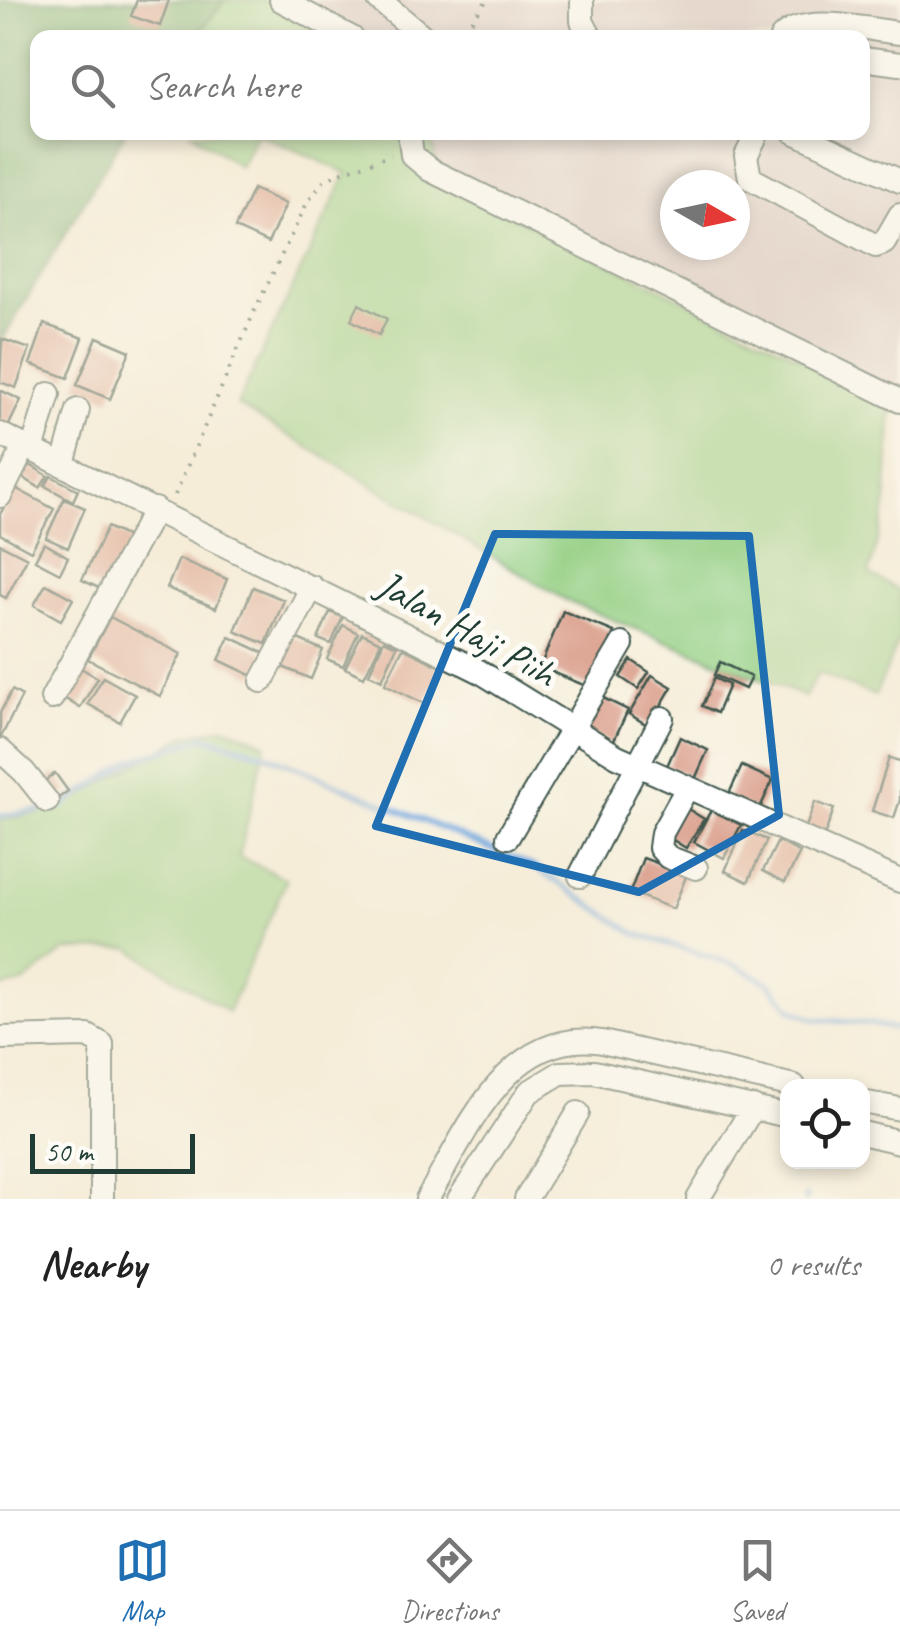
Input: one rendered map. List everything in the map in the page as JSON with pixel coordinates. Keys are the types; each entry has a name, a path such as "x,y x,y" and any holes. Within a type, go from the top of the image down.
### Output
{"street":[{"path":"281,0 337,30"},
{"path":"582,0 586,30"},
{"path":"389,3 417,30"},
{"path":"787,30 801,24 867,30"},
{"path":"870,30 900,33"},
{"path":"870,59 900,64"},
{"path":"754,140 746,156 750,178 876,246 884,242 900,215"},
{"path":"811,140 900,181"},
{"path":"409,141 416,160 430,170 900,402"},
{"path":"0,496 28,448 49,394"},
{"path":"62,464 78,410"},
{"name":"Jalan Haji Piih","path":"0,434 480,671 573,731 639,767 900,881"},
{"path":"52,698 161,512"},
{"path":"262,680 312,587"},
{"path":"508,838 622,644"},
{"path":"580,876 662,718"},
{"path":"0,750 47,801"},
{"path":"687,788 662,833 660,848 668,856 696,868"},
{"path":"0,1038 88,1036 102,1044 102,1199"},
{"path":"427,1199 506,1074 560,1043 584,1040 780,1083"},
{"path":"685,1092 693,1064"},
{"path":"459,1199 516,1108 550,1076 571,1071 594,1072 780,1114"},
{"path":"870,1103 900,1109"},
{"path":"698,1199 753,1108"},
{"path":"526,1199 578,1112"},
{"path":"870,1135 900,1142"},
{"path":"450,1160 474,1174"}],"path":[{"path":"465,30 487,0"},
{"path":"161,512 307,203 324,181 409,141"}],"highlighted area":[{"path":"495,534 749,536 779,815 639,892 376,826"}],"shaded area":[{"path":"287,0 900,0 900,397 439,180 431,140 870,140 870,30 345,30"}],"green space":[{"path":"0,0 225,0 201,30 30,30 30,140 121,140 0,344"},
{"path":"225,0 287,0 344,30 201,30"},
{"path":"202,140 254,140 240,167"},
{"path":"273,140 431,140 439,180 892,402 886,509 869,574 900,591 900,637 875,696 818,673 805,697 569,602 237,405 347,173"},
{"path":"225,727 266,743 239,857 287,879 228,1012 129,948 65,951 23,983 0,988 0,820 58,809 186,735"}],"building":[{"path":"137,0 169,0 160,26 131,16"},
{"path":"253,189 286,204 268,243 235,228"},
{"path":"359,304 387,319 379,335 351,320"},
{"path":"44,324 83,338 68,378 30,364"},
{"path":"97,337 130,351 110,399 77,385"},
{"path":"2,339 30,349 16,388 0,382"},
{"path":"0,390 21,400 6,431 0,428"},
{"path":"30,465 48,476 40,488 22,477"},
{"path":"51,476 78,490 73,501 45,486"},
{"path":"15,488 54,509 31,551 0,534 0,514"},
{"path":"64,499 85,508 68,548 46,538"},
{"path":"107,527 132,539 107,592 82,580"},
{"path":"44,543 68,557 60,573 35,560"},
{"path":"0,544 27,558 6,598 0,595"},
{"path":"179,559 227,579 216,608 167,588"},
{"path":"46,584 73,599 61,620 34,605"},
{"path":"253,587 284,600 266,644 235,631"},
{"path":"563,611 614,632 591,688 540,667"},
{"path":"330,612 343,617 331,644 318,639"},
{"path":"110,617 181,654 160,696 88,659"},
{"path":"343,625 358,633 343,666 327,659"},
{"path":"362,633 381,642 364,677 345,668"},
{"path":"291,636 323,650 311,679 278,665"},
{"path":"230,637 266,654 255,677 219,660"},
{"path":"384,640 397,646 382,680 369,674"},
{"path":"403,648 443,668 425,704 385,684"},
{"path":"631,660 649,672 638,689 620,677"},
{"path":"720,662 751,677 745,689 714,675"},
{"path":"79,667 98,678 80,708 61,696"},
{"path":"652,675 672,687 649,726 629,714"},
{"path":"103,677 135,695 120,722 88,704"},
{"path":"714,678 729,685 717,713 702,706"},
{"path":"12,690 22,696 0,739 0,713"},
{"path":"599,696 628,710 612,744 583,731"},
{"path":"680,737 708,750 695,779 667,766"},
{"path":"889,758 900,761 900,800 894,818 872,811"},
{"path":"742,766 773,780 758,812 727,798"},
{"path":"55,773 68,791 53,802 40,785"},
{"path":"815,802 834,809 822,842 803,835"},
{"path":"683,806 704,819 686,848 665,835"},
{"path":"711,810 741,825 724,858 694,842"},
{"path":"743,830 767,840 748,882 725,871"},
{"path":"778,841 800,853 785,882 763,871"},
{"path":"643,858 687,874 673,909 630,892"}],"waterway":[{"path":"0,816 60,807 131,761 204,737 262,753 534,867 636,934 736,965 770,984 792,1010 815,1019 900,1030"}]}
